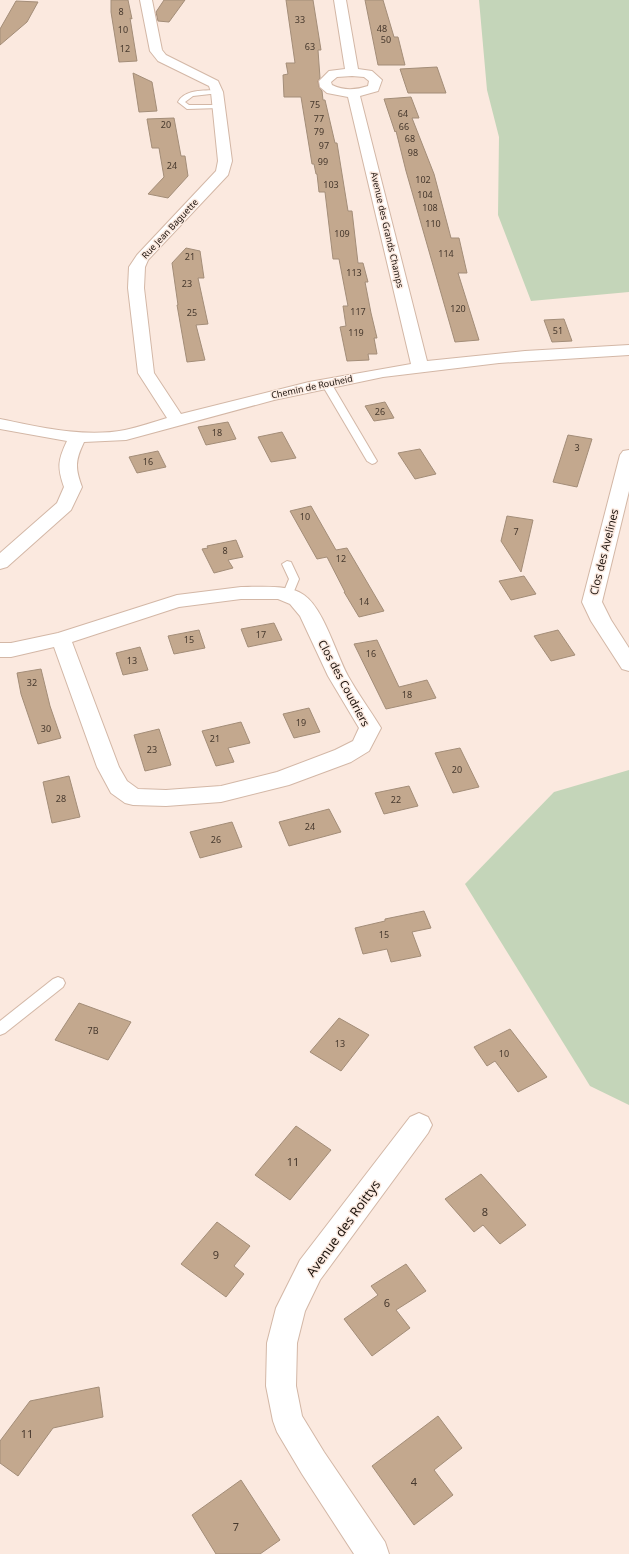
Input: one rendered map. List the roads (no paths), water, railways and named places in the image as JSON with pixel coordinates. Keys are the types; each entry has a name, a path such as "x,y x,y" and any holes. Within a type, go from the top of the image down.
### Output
{"street":[{"path":"146,0 156,51 162,58 214,84 216,92"},
{"path":"340,0 352,72"},
{"path":"352,72 368,74 376,80 374,88 360,93 353,93 334,91 326,87 325,81 333,74 352,72"},
{"name":"Rue Jean Baguette","path":"177,421 146,373 136,288 137,267 142,258 223,172 225,161 216,92"},
{"name":"Avenue des Grands Champs","path":"353,93 420,367"},
{"name":"Chemin de Rouheid","path":"0,424 47,434 77,438 105,439 126,436 285,392 326,383 420,367 520,355 629,350"},
{"path":"0,563 65,506 73,487 68,473 66,460 77,438"},
{"name":"Clos des Avelines","path":"629,455 592,602 601,621 629,664"},
{"name":"Clos des Coudriers","path":"0,650 11,650 61,639 177,601 241,593 279,593 297,599 309,613 338,676 370,728 360,746 343,756 281,779 221,794 166,798 133,797 119,787 105,759 61,639"},
{"name":"Avenue des Roittys","path":"372,1554 313,1463 288,1421 281,1386 282,1343 291,1308 310,1270 419,1125"}],"lane":[{"path":"216,92 192,94 185,96 181,102 187,107 194,108 218,107"},
{"path":"326,383 372,461"},
{"path":"287,564 294,579 287,596"},
{"path":"0,1029 58,983"}]}
